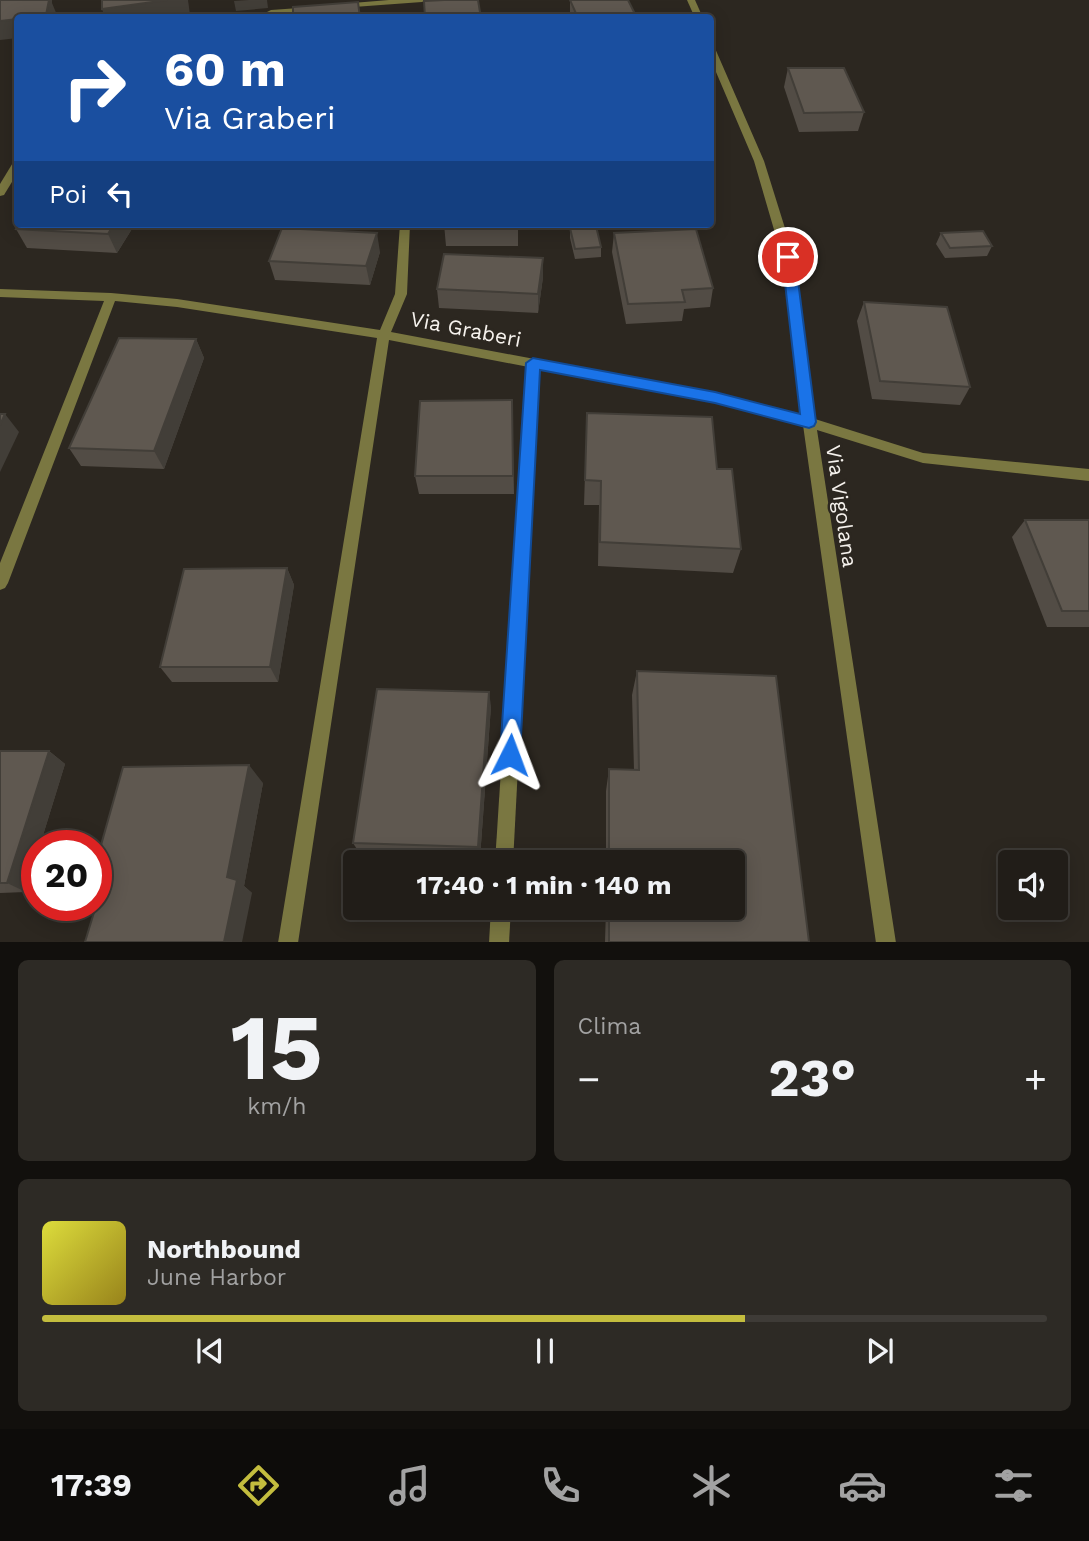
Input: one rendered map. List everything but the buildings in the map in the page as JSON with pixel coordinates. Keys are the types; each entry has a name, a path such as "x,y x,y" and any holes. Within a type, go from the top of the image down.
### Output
{"street":[{"path":"271,12 422,0"},
{"name":"Via Vigolana","path":"714,55 759,161 788,257 809,422 886,942"},
{"path":"0,193 14,170"},
{"path":"288,942 384,335 401,294 405,228"},
{"name":"Via Graberi","path":"0,293 111,297 177,303 384,335 715,398 809,422 923,458 1089,475"},
{"path":"0,583 111,297"},
{"path":"505,850 533,363"},
{"path":"499,942 500,920"}],"route":[{"path":"510,755 533,363 715,398 809,422 788,257"}]}
